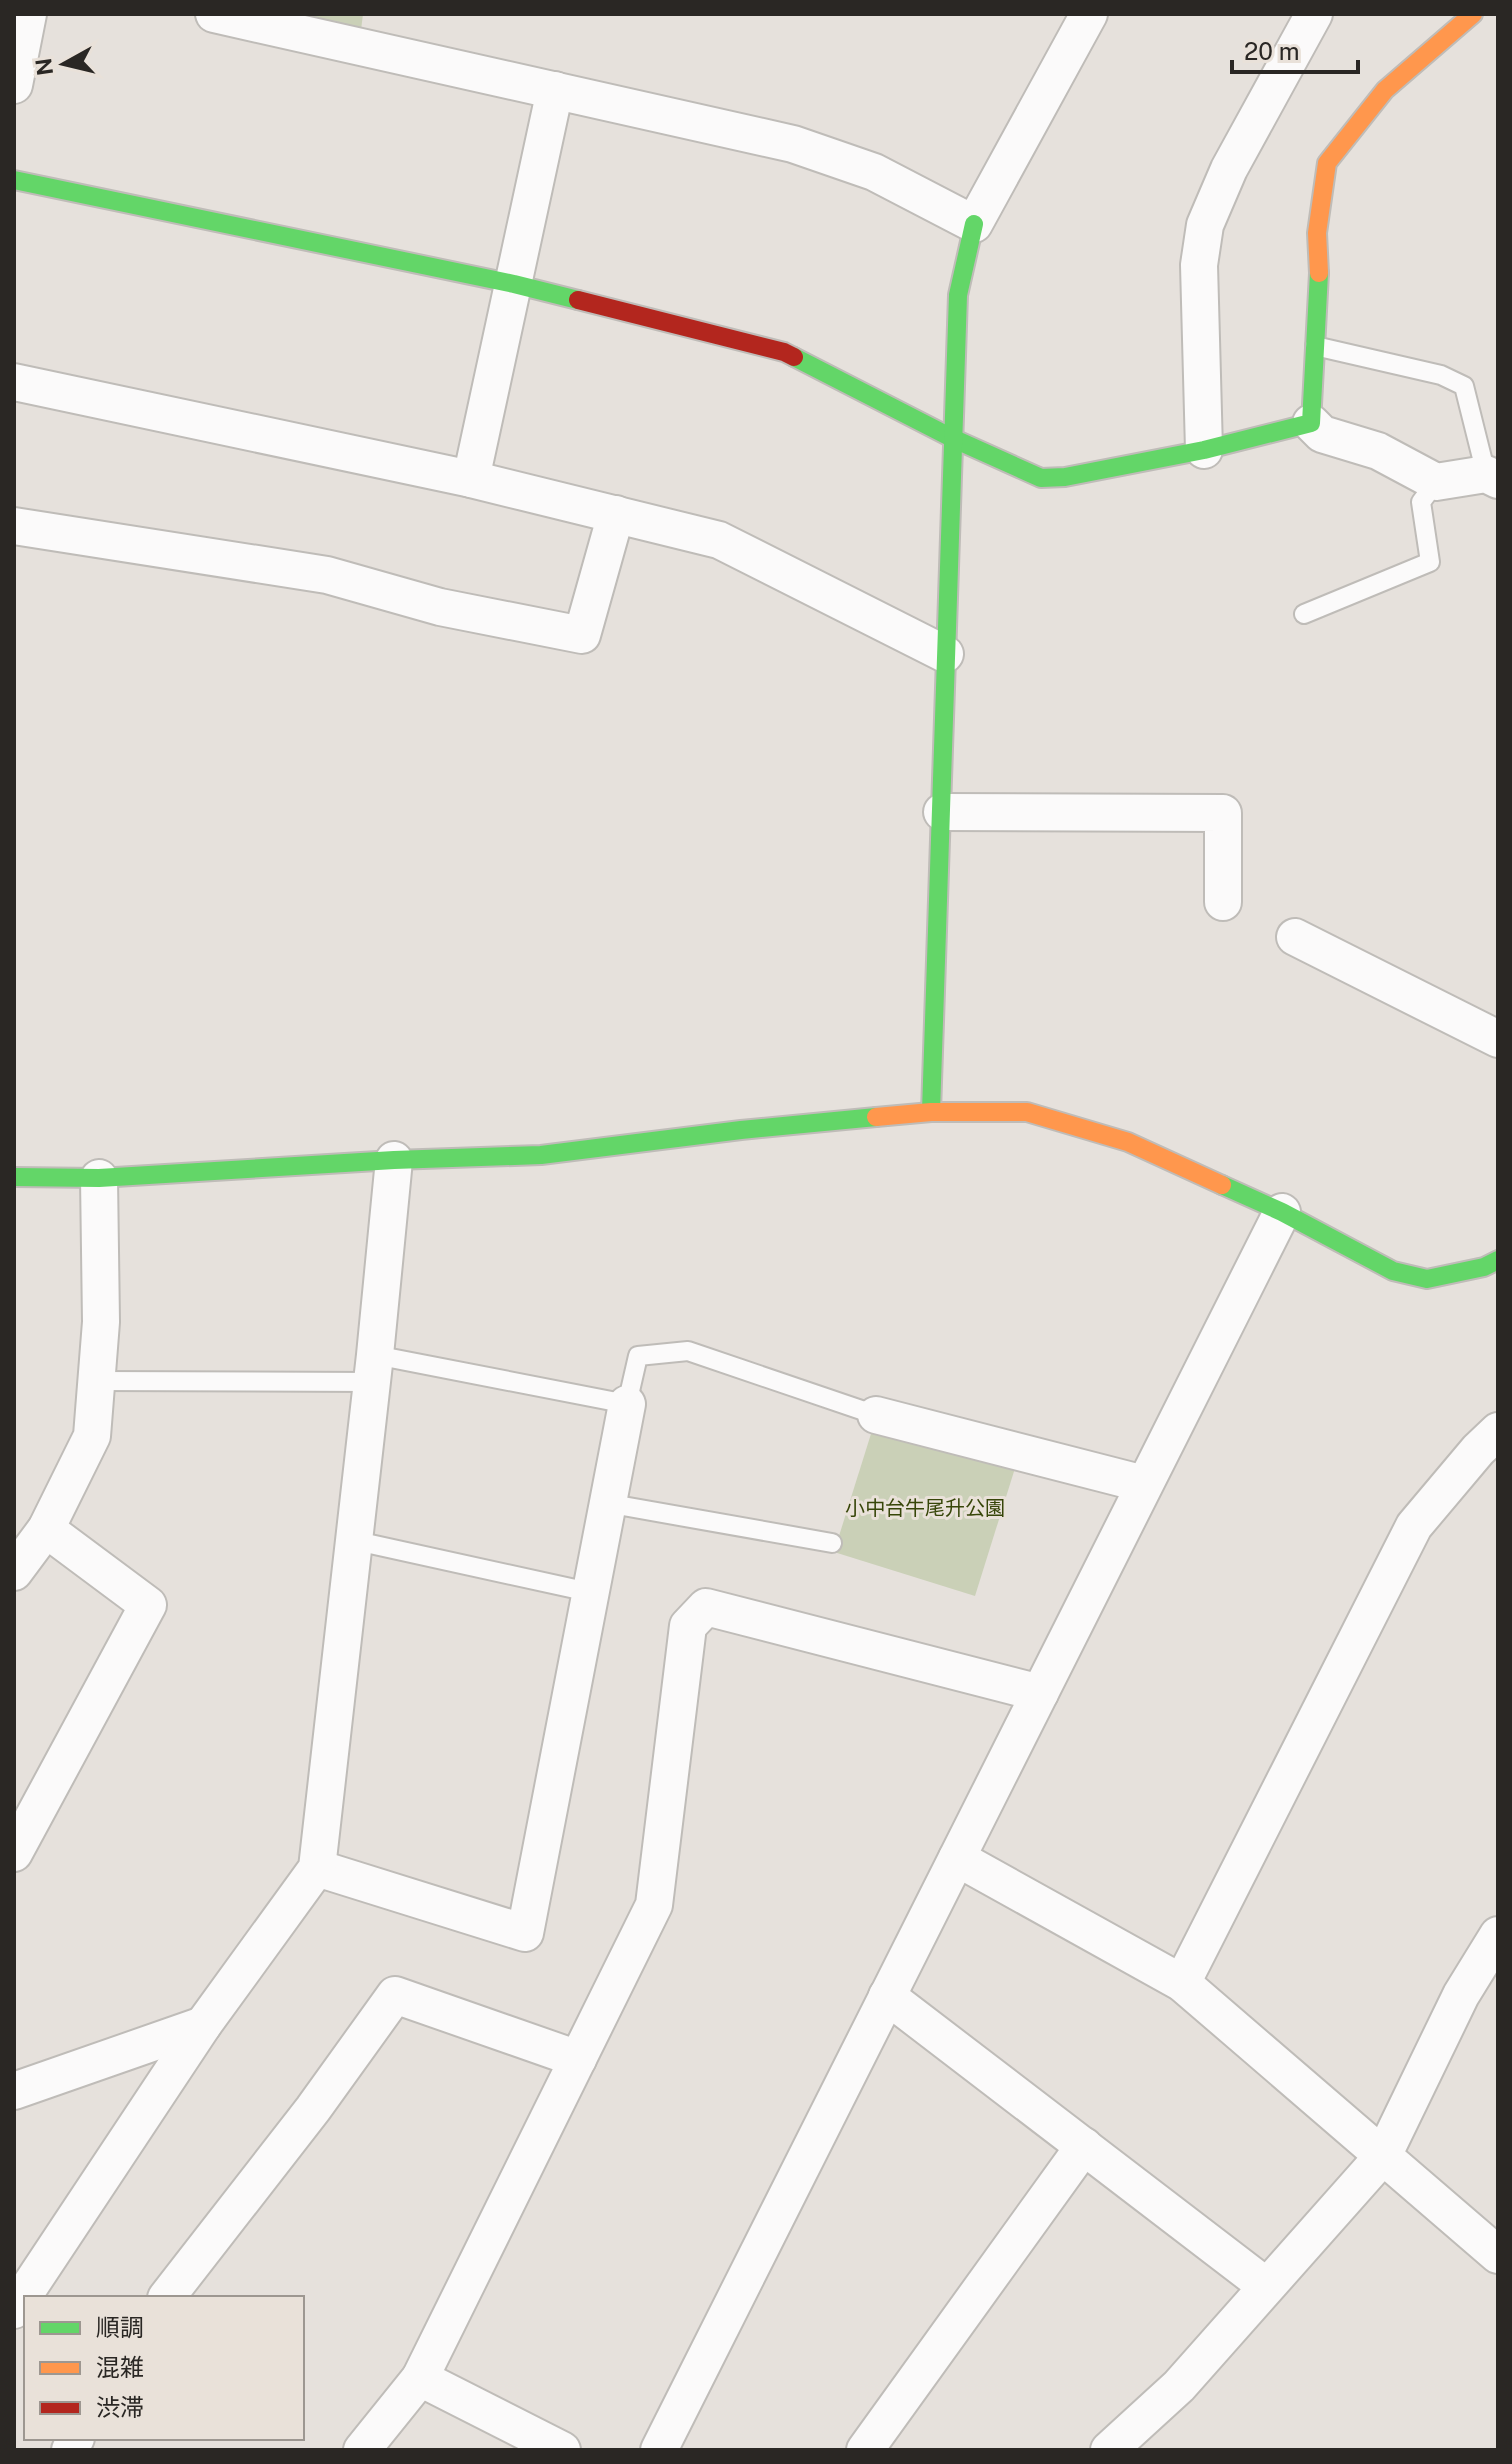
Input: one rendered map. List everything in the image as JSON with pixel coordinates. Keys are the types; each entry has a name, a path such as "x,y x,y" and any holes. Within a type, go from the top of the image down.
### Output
{"street":[{"path":"14,85 28,14"},
{"path":"214,14 793,144 874,172 974,224"},
{"path":"931,1112 958,295 974,224 1089,14"},
{"path":"1204,450 1199,265 1205,225 1229,169 1314,14"},
{"path":"1473,14 1385,90 1327,163 1317,233 1319,281 1311,423 1322,434 1378,451 1436,482 1492,477"},
{"path":"471,479 555,90"},
{"path":"14,180 514,284 784,352 952,438 1041,478 1065,477 1204,450 1311,423"},
{"path":"14,382 471,479 719,540 945,654"},
{"path":"14,526 327,575 440,607 582,635 616,514"},
{"path":"942,812 1223,813 1223,902"},
{"path":"1295,937 1498,1039"},
{"path":"14,1177 99,1178 394,1160 541,1155 741,1130 931,1112 1027,1112 1128,1142 1282,1212 1393,1271 1427,1279 1493,1271"},
{"path":"14,2310 203,2025 317,1868 394,1160"},
{"path":"14,1572 46,1529 92,1436 101,1322 99,1178"},
{"path":"659,2450 1282,1212"},
{"path":"317,1868 525,1933 627,1404"},
{"path":"876,1415 1144,1484"},
{"path":"1182,1983 1414,1526 1498,1431"},
{"path":"14,1853 148,1605 46,1529"},
{"path":"362,2450 420,2378 654,1905 688,1626 706,1607 1040,1693"},
{"path":"957,1858 1182,1983 1498,2255"},
{"path":"1109,2450 1179,2386 1383,2156 1461,1995 1498,1935"},
{"path":"168,2296 313,2109 395,1995 578,2059"},
{"path":"887,1996 1266,2286"},
{"path":"14,2091 203,2025"},
{"path":"865,2450 1084,2146"},
{"path":"420,2378 562,2450"}],"lane":[{"path":"1315,346 1441,375 1464,386 1492,477"},
{"path":"1304,614 1430,562 1421,502 1436,482"},
{"path":"96,1381 373,1368 627,1404 638,1356 688,1351 876,1415"},
{"path":"606,1503 832,1543"},
{"path":"352,1540 589,1592"}],"green space":[{"path":"290,14 363,14 361,30"},
{"name":"小中台牛尾升公園","path":"875,1421 1016,1465 975,1596 834,1552"}],"traffic: fast":[{"path":"14,180 578,300"},
{"path":"931,1112 958,295 974,224"},
{"path":"794,357 952,438 1041,478 1065,477 1204,450 1311,423 1319,273"},
{"path":"14,1177 99,1178 394,1160 541,1155 876,1117"},
{"path":"1222,1185 1282,1212 1393,1271 1427,1279 1484,1267 1498,1260"}],"traffic: slow":[{"path":"1319,273 1317,233 1327,163 1385,90 1473,14"},
{"path":"876,1117 931,1112 1027,1112 1128,1142 1222,1185"}],"traffic: jam":[{"path":"578,300 794,357"}]}
